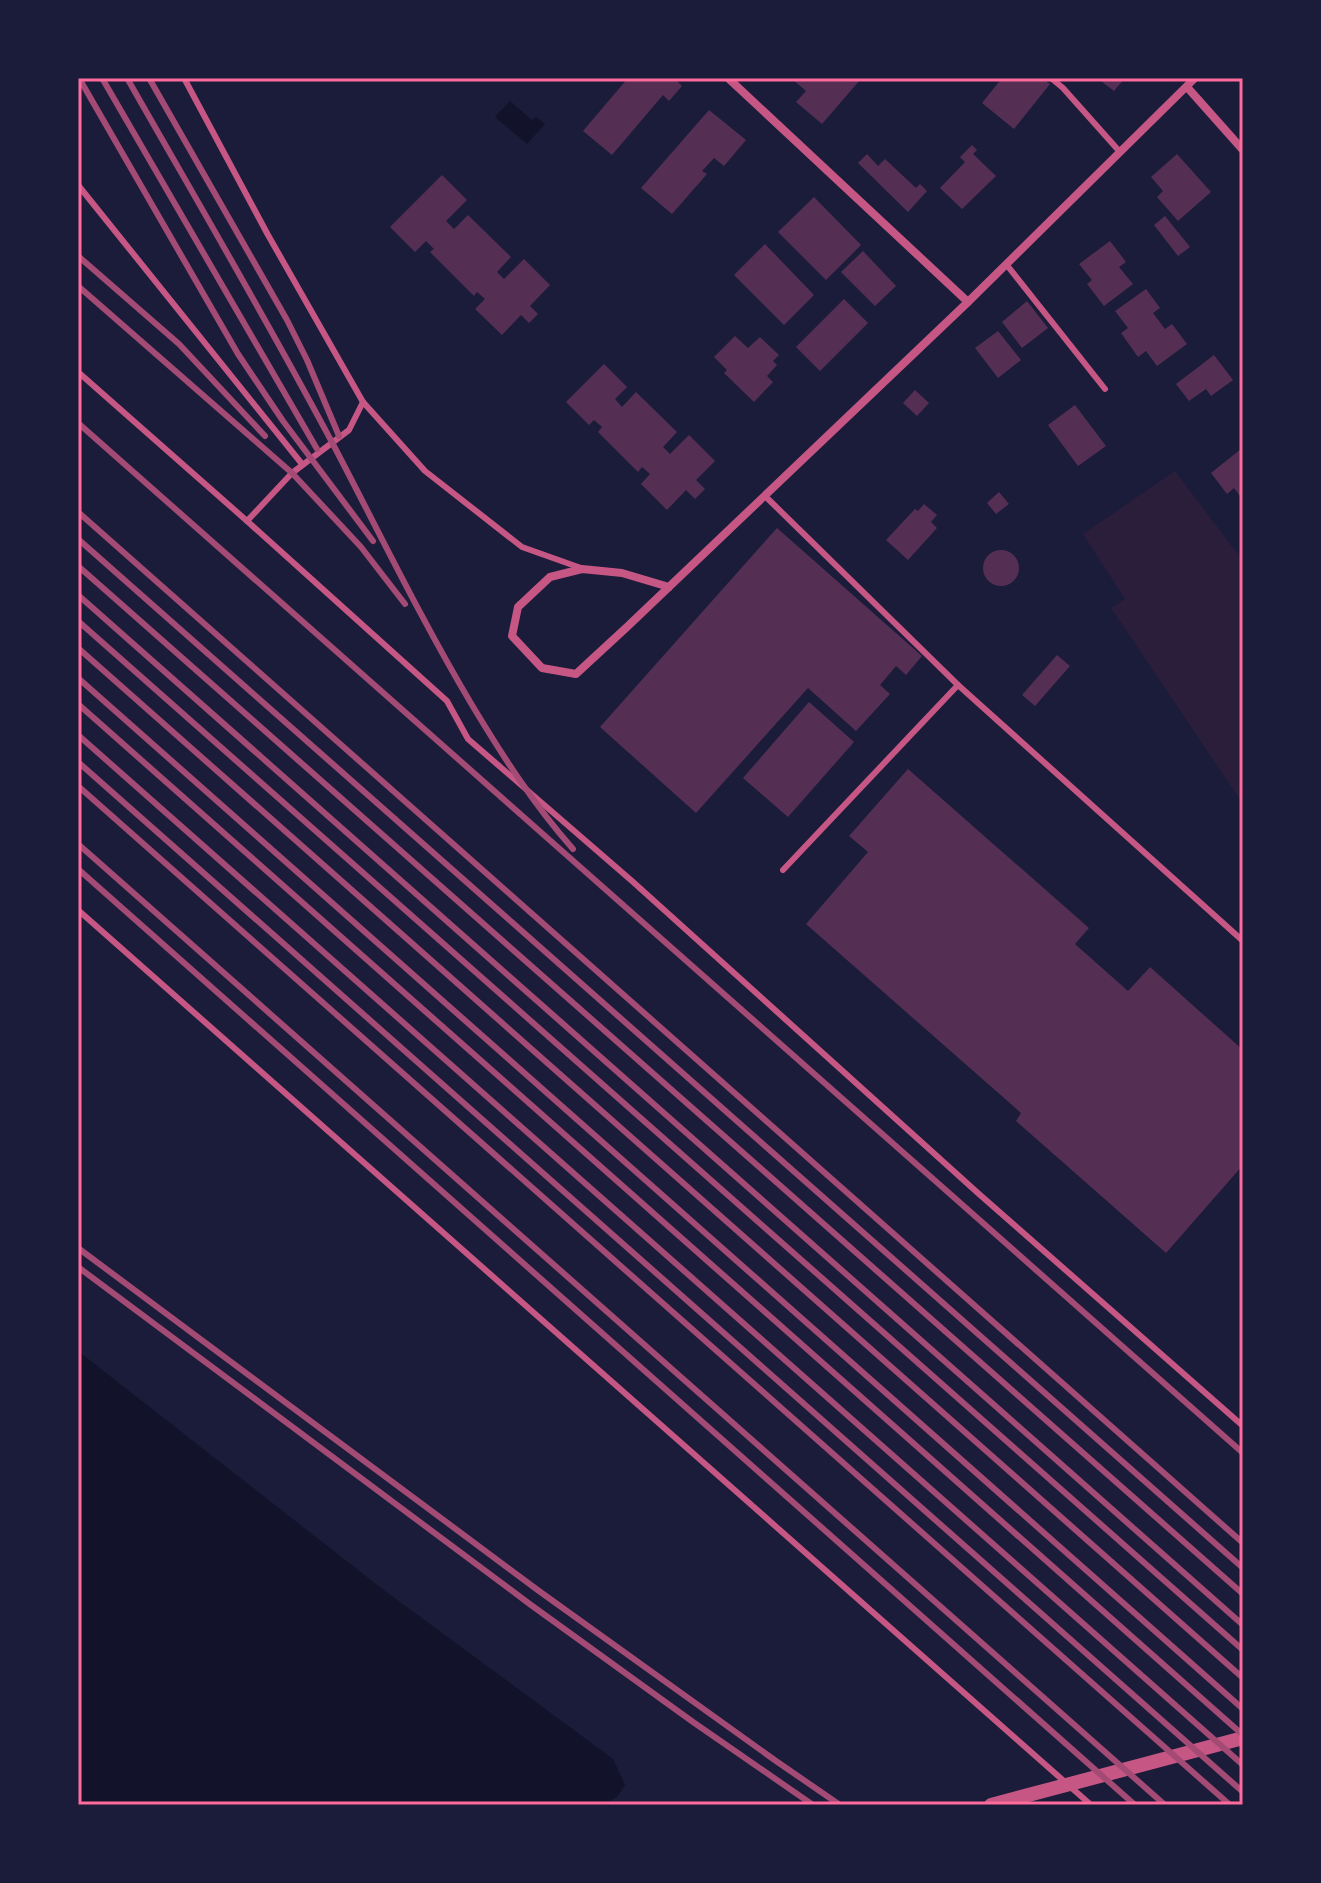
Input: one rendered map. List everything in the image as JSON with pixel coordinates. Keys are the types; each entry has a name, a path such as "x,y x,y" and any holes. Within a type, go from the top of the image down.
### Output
{"street":[{"path":"728,78 968,302"},
{"path":"669,587 622,573 582,569 550,577 518,607 512,636 542,668 576,674 669,587 765,496 968,302 1195,78"},
{"path":"1187,87 1243,150"},
{"path":"991,1805 1243,1738"}],"lane":[{"path":"184,78 363,402 425,471 522,547 582,569"},
{"path":"1051,78 1120,152"},
{"path":"78,185 302,464"},
{"path":"1006,264 1105,389"},
{"path":"78,372 447,701 468,739 632,881 979,1194 1243,1426"},
{"path":"247,521 302,464 349,430 363,402"},
{"path":"765,496 958,685 1243,941"},
{"path":"783,870 958,685"},
{"path":"78,910 1091,1805"}],"shaded area":[{"path":"510,101 532,120 536,117 545,124 527,144 495,117"},
{"path":"1175,471 1243,561 1243,804 1111,608 1125,599 1083,534"},
{"path":"78,1351 381,1588 613,1759 625,1785 617,1797 602,1805 78,1805"}],"building":[{"path":"628,78 674,78 682,86 669,101 663,95 612,155 583,131"},
{"path":"791,78 860,80 822,124 796,102 806,91"},
{"path":"1002,78 1042,78 1050,84 1014,129 982,103"},
{"path":"1097,78 1125,78 1114,91"},
{"path":"709,110 746,140 724,166 714,158 702,171 707,174 672,214 641,188"},
{"path":"972,145 977,150 973,154 996,176 962,209 940,188 965,162 960,157"},
{"path":"867,154 878,166 885,159 916,188 920,184 927,191 908,212 858,163"},
{"path":"1177,154 1211,192 1178,221 1157,197 1163,191 1151,177"},
{"path":"442,175 467,200 446,221 454,229 468,215 511,257 497,272 504,279 524,259 550,285 530,306 538,314 529,323 521,315 502,335 475,309 485,299 477,292 474,296 430,252 434,249 426,241 415,252 390,227"},
{"path":"814,197 861,245 826,280 778,232"},
{"path":"1165,216 1190,247 1178,256 1154,225"},
{"path":"1110,241 1126,262 1119,267 1133,284 1104,306 1087,284 1092,280 1079,264"},
{"path":"765,244 814,295 784,325 734,275"},
{"path":"863,251 896,286 875,306 841,272"},
{"path":"1146,289 1160,308 1153,313 1165,329 1172,324 1187,344 1157,366 1146,351 1138,357 1121,333 1128,328 1115,311"},
{"path":"844,299 868,323 820,371 796,347"},
{"path":"1027,301 1048,328 1022,348 1002,322"},
{"path":"998,331 1021,360 998,378 975,348"},
{"path":"735,336 748,348 760,337 779,355 773,361 777,365 767,376 773,382 754,402 724,373 727,370 714,357"},
{"path":"1214,355 1233,380 1211,396 1206,389 1189,401 1176,384"},
{"path":"604,364 627,387 615,399 622,407 636,392 677,432 663,447 670,454 689,435 715,461 696,480 705,489 695,499 686,490 667,510 641,484 650,474 642,467 638,472 598,432 602,427 594,420 589,425 566,402"},
{"path":"915,390 929,403 917,416 903,403"},
{"path":"1075,405 1106,446 1078,466 1048,425"},
{"path":"1241,449 1243,500 1234,488 1227,494 1211,473"},
{"path":"999,492 1009,504 996,514 987,503"},
{"path":"924,504 937,515 931,522 937,528 908,560 886,540 915,509 918,511"},
{"path":"777,528 922,656 906,675 896,666 880,685 890,694 856,731 808,688 696,813 600,727"},
{"path":"1001,550 1014,555 1019,568 1014,581 1001,586 988,581 983,568 988,555"},
{"path":"1057,655 1070,666 1035,706 1022,695"},
{"path":"809,702 854,742 788,817 743,778"},
{"path":"908,769 1089,928 1075,944 1128,991 1150,967 1243,1050 1243,1165 1166,1253 1016,1121 1021,1113 806,924 868,852 849,836"}],"railway":[{"path":"79,78 238,354 283,421 373,541"},
{"path":"102,78 317,449"},
{"path":"127,78 284,355 483,724 519,779 573,849"},
{"path":"149,78 287,320 339,436"},
{"path":"78,256 179,344 265,436"},
{"path":"78,286 292,473 361,547 405,604"},
{"path":"78,423 1243,1453"},
{"path":"78,512 1243,1543"},
{"path":"78,539 1243,1568"},
{"path":"78,566 1243,1594"},
{"path":"78,595 1243,1625"},
{"path":"78,621 1243,1650"},
{"path":"78,648 1243,1678"},
{"path":"78,678 1243,1709"},
{"path":"78,704 1243,1735"},
{"path":"78,735 1243,1765"},
{"path":"78,762 1243,1792"},
{"path":"78,786 1230,1805"},
{"path":"78,844 1165,1805"},
{"path":"78,869 1135,1805"},
{"path":"78,1248 539,1591 840,1805"},
{"path":"78,1267 531,1605 813,1805"}]}
